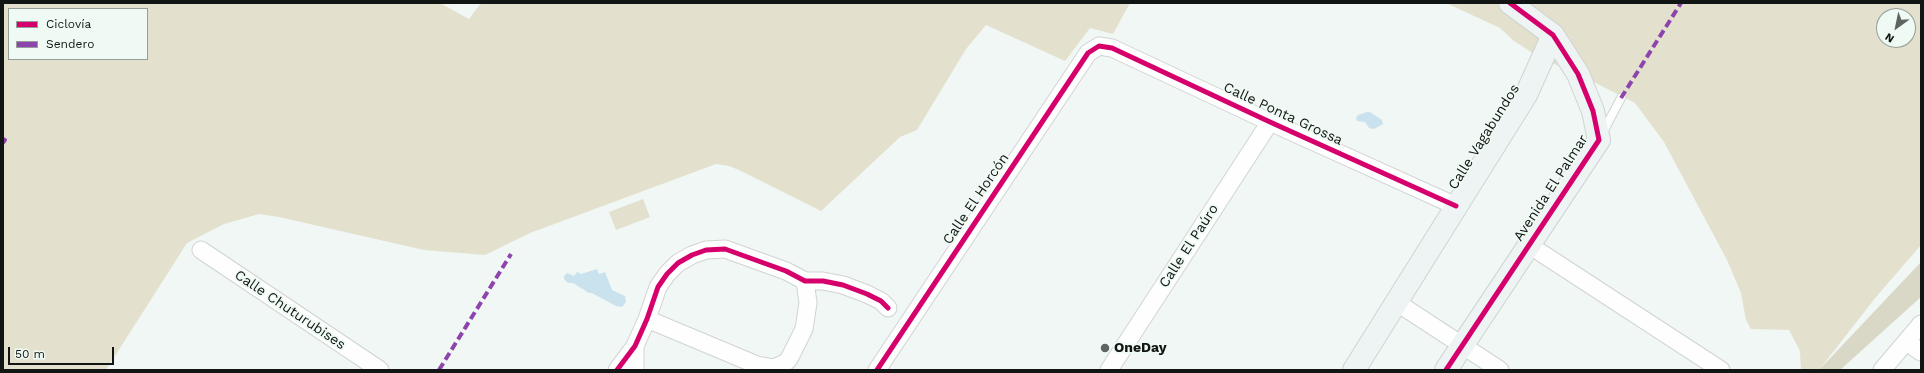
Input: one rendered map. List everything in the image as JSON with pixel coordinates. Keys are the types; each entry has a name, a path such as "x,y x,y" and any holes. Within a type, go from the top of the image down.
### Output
{"street":[{"name":"Avenida El Palmar","path":"1446,370 1599,140 1593,111 1578,74 1553,35 1510,3"},
{"name":"Calle Vagabundos","path":"1354,370 1526,95 1553,35"},
{"name":"Calle Ponta Grossa","path":"1099,46 1112,48 1270,122 1456,206"},
{"name":"Calle El Horcón","path":"877,370 1088,53 1099,46"},
{"name":"Calle El Paúro","path":"1109,370 1270,122"},
{"path":"1529,245 1721,370"},
{"path":"624,368 648,319 658,287 667,274 685,259 706,250 725,249 786,271 805,281 823,281 843,285 867,294 888,308"},
{"name":"Calle Chuturubises","path":"201,250 380,370"},
{"path":"648,319 757,366 774,368 785,363 789,359 804,330 808,303 805,281"},
{"path":"1396,302 1500,370"},
{"path":"1882,370 1921,324"},
{"path":"1907,342 1921,352"}],"lane":[{"path":"1599,140 1621,98"}],"shaded area":[{"path":"3,3 440,3 469,19 481,3 1130,3 1113,34 1090,28 1065,61 986,25 966,49 917,130 900,137 821,211 739,170 729,166 716,164 530,233 485,255 424,250 279,217 259,214 224,224 187,243 106,370 3,370"},
{"path":"1446,3 1921,3 1921,245 1876,297 1819,370 1801,370 1800,351 1789,330 1751,329 1746,320 1741,293 1727,260 1664,142 1635,103 1578,74 1542,59 1514,41 1500,28"},
{"path":"643,199 650,217 616,230 609,212"},
{"path":"1921,262 1921,297 1840,370 1819,370"}],"water":[{"path":"1370,112 1382,120 1383,124 1374,129 1369,128 1365,122 1357,121 1356,118 1358,115"},
{"path":"597,269 599,274 605,272 612,290 625,296 626,302 622,307 616,306 592,293 589,293 573,283 568,283 564,279 564,276 567,273 574,276 577,272 581,274"}],"marked path":[{"path":"1621,98 1681,3"},
{"path":"3,139 5,140 3,143"},
{"path":"439,370 511,254"}],"cycle path":[{"path":"1446,370 1599,140 1593,111 1578,74 1553,35 1510,3"},
{"path":"877,370 1088,53 1099,46 1112,48 1270,122 1456,206"},
{"path":"617,370 635,346 647,319 658,287 667,274 678,263 692,255 706,250 725,249 786,271 805,281 823,281 843,285 881,301 888,308"}],"place":[{"name":"OneDay","path":"1105,348"}]}
